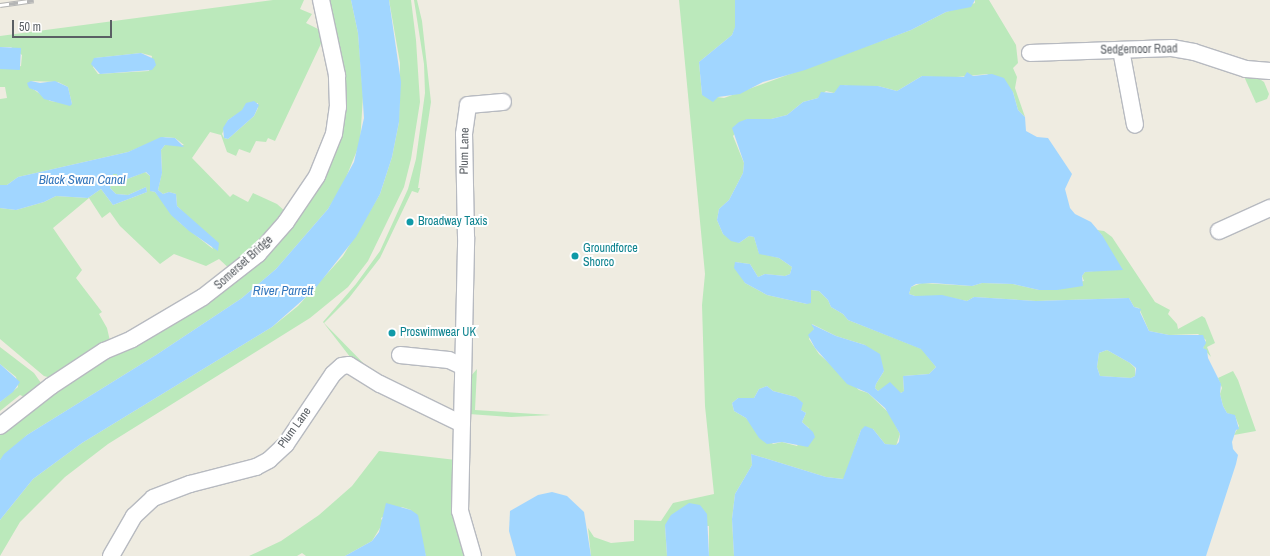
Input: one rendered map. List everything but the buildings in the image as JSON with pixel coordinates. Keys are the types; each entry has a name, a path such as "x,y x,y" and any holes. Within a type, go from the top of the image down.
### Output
{"street":[{"name":"Somerset Bridge","path":"0,426 51,386 104,350 132,339 203,297 253,258 286,222 317,176 334,134 338,107 337,75 321,0"},
{"name":"Sedgemoor Road","path":"1030,53 1121,50 1184,50 1246,69 1270,71"},
{"path":"1121,50 1136,125"},
{"name":"Plum Lane","path":"473,556 460,511 466,236 464,134 468,105 503,102"},
{"path":"1220,233 1270,208"},
{"path":"400,355 449,360 462,366"},
{"name":"Plum Lane","path":"111,556 134,516 153,498 190,484 256,467 269,460 286,444 333,374 342,366 349,365 380,384 462,424"}],"green space":[{"path":"273,0 304,0 300,9 312,14 306,23 326,33 275,141 268,138 266,142 256,141 250,153 239,149 236,156 227,152 221,135 210,132 192,158 230,197 233,194 248,202 253,193 277,204 286,212 233,272 219,259 206,266 174,254 160,264 120,226 110,212 102,218 89,198 53,228 82,270 76,278 102,312 99,314 107,328 110,341 51,378 44,376 0,339 0,208 16,210 44,202 56,196 88,198 101,189 113,205 147,192 146,187 128,195 116,194 110,188 113,174 117,174 117,180 120,182 145,172 150,176 151,191 155,192 180,223 213,249 207,235 177,206 176,194 169,192 163,194 158,190 162,172 161,150 165,145 184,145 175,138 165,137 128,152 18,177 7,185 0,185 0,99 7,98 5,87 0,87 0,69 11,69 21,66 22,55 11,47 0,47 0,36","holes":["141,53 152,56 149,71 98,74 93,67 95,58","31,81 58,82 68,87 72,104 50,101 33,89","255,103 258,103 258,108 254,116 228,139 224,138 222,134 228,120"]},
{"path":"324,0 351,0 358,33 363,96 360,143 343,185 328,209 276,269 242,298 156,355 27,435 0,460 0,431 47,394 133,343 286,228 339,122"},
{"path":"389,0 411,0 416,40 420,102 411,159 404,187 368,261 348,287 310,318 108,444 65,477 20,522 0,556 0,520 33,479 82,443 272,327 298,306 343,256 380,194 392,157 399,122 400,63"},
{"path":"414,0 417,0 422,21 431,102 418,188 420,188 418,193 412,191 380,258 349,298 324,323 371,371 354,362 323,322 356,284 380,251 408,189 416,159 425,93 424,64"},
{"path":"679,0 735,0 735,28 732,35 699,62 702,95 724,98 911,30 946,12 975,3 975,0 989,0 1016,45 1018,63 1013,68 1017,77 1015,88 1025,117 1018,110 1013,92 987,74 947,78 922,76 897,91 878,86 852,87 845,85 834,93 826,91 818,98 803,102 787,115 771,119 747,119 733,136 744,163 743,173 729,200 719,209 717,220 723,234 739,243 749,236 754,237 759,253 779,258 792,267 790,274 785,276 765,274 758,277 750,264 735,262 745,283 767,295 807,304 811,290 819,291 828,300 831,307 843,314 848,320 922,349 936,367 929,374 903,376 904,392 900,393 883,388 878,391 875,388 876,384 884,371 865,345 836,336 812,324 814,329 809,339 819,354 859,390 868,393 890,414 900,434 896,446 885,444 873,429 861,430 844,479 826,477 751,454 752,465 735,494 732,519 734,556 709,556 709,526 665,525 667,556 591,556 588,528 594,537 611,543 634,541 634,520 661,521 673,503 714,494 705,406 702,305 705,274","holes":["767,386 773,391 796,397 801,410 806,413 802,422 809,428 797,446 782,442 773,444 746,418 734,411 732,403 738,398 754,398 759,389"]},
{"path":"1242,72 1252,74 1264,82 1269,94 1267,99 1256,103"},
{"path":"1097,230 1104,231 1112,237 1155,302 1170,310 1168,314 1177,324 1178,329 1202,316 1205,318 1215,343 1207,347 1211,357 1203,348 1206,340 1198,334 1169,335 1149,331 1139,308 1134,307 1129,298 1036,301 974,297 967,301 942,296 915,296 909,294 911,287 922,283 972,286 982,283 1013,284 1039,290 1084,281 1082,276 1085,272 1094,271 1102,235"},
{"path":"0,347 34,373 41,383 41,389 27,398 20,395 0,411 0,402 18,387 16,377 0,364"},
{"path":"1107,350 1130,363 1135,368 1135,376 1131,378 1100,376 1097,367 1099,353"},
{"path":"477,369 475,410 551,415 511,417 469,414 470,377"},
{"path":"1233,371 1238,380 1256,431 1234,435 1239,426 1235,416 1227,413 1223,406 1220,394 1222,388 1218,378"},
{"path":"379,451 456,460 453,520 466,556 426,556 411,510 402,507 381,518 383,523 372,541 345,556 306,556 302,553 297,556 249,556 281,541 319,515 352,486"}],"water":[{"name":"River Parrett","path":"351,0 389,0 401,82 399,122 392,157 380,194 356,237 314,290 272,327 82,443 33,479 0,520 0,460 4,454 27,435 156,355 242,298 276,269 328,209 354,162 364,118 358,33"},
{"path":"735,0 975,0 971,7 946,12 911,30 805,70 763,82 740,94 718,97 713,102 702,95 699,62 732,35 735,27"},
{"path":"0,47 21,48 20,70 0,69"},
{"path":"141,53 154,59 156,65 152,70 100,74 91,64 94,58"},
{"path":"967,72 973,76 992,74 1004,78 1013,92 1018,110 1025,117 1026,131 1037,137 1048,138 1072,174 1065,189 1070,208 1075,214 1091,222 1102,235 1123,270 1085,272 1082,276 1083,286 1057,290 1039,290 1013,284 982,283 972,286 932,283 916,284 911,287 909,294 915,296 942,295 967,301 974,297 1036,301 1129,298 1134,307 1141,309 1140,312 1149,331 1169,335 1203,335 1206,343 1203,348 1207,350 1208,358 1221,384 1220,394 1223,406 1227,413 1235,415 1239,429 1236,430 1232,442 1233,449 1238,455 1236,464 1206,556 734,556 732,519 735,494 752,465 751,454 826,477 843,479 861,430 865,426 873,429 885,444 896,445 899,442 900,434 885,408 868,393 847,384 815,348 808,335 814,329 811,324 836,336 865,345 880,354 884,371 876,384 875,388 878,391 890,382 901,393 904,391 903,376 929,374 936,367 921,349 848,320 843,314 831,307 828,300 819,291 811,290 811,303 807,304 767,295 745,283 734,268 735,262 750,264 758,277 765,274 785,276 790,274 792,267 779,258 759,254 754,237 749,236 739,243 731,241 723,234 717,220 719,209 729,200 743,173 744,163 732,128 739,122 747,119 771,119 787,115 803,102 818,98 821,92 834,93 840,85 878,86 897,91 922,76 964,77","holes":["1107,350 1136,368 1135,376 1131,378 1100,376 1097,367 1099,353"]},
{"path":"31,81 40,83 55,81 68,87 72,104 70,106 44,99 37,91 29,88 27,83"},
{"path":"254,101 259,105 254,116 228,139 224,138 223,128 228,120 242,110 246,103"},
{"name":"Black Swan Canal","path":"161,137 175,138 184,147 165,145 161,150 162,173 158,190 163,194 169,192 176,194 177,206 219,243 218,251 189,231 171,215 155,192 150,191 150,176 146,172 119,182 117,174 113,174 110,188 116,194 128,195 146,187 147,192 113,205 101,189 88,198 56,196 44,202 16,210 0,208 0,185 7,185 18,177 128,152"},
{"path":"0,364 20,382 13,392 0,402"},
{"path":"767,386 773,391 796,397 803,403 801,410 806,413 802,422 813,432 815,437 808,447 782,442 767,444 759,438 746,418 734,411 732,403 738,398 754,398 759,389"},
{"path":"552,492 567,496 584,512 591,556 516,556 509,531 510,511 538,495"},
{"path":"386,503 411,510 418,515 426,556 345,556 372,541 379,532"},
{"path":"689,503 700,505 707,514 709,556 667,556 665,525 671,515"}],"railway":[{"path":"0,5 34,0"}],"place":[{"name":"Broadway Taxis","path":"410,222"},
{"name":"Groundforce Shorco","path":"575,256"},
{"name":"Proswimwear UK","path":"392,333"}]}
